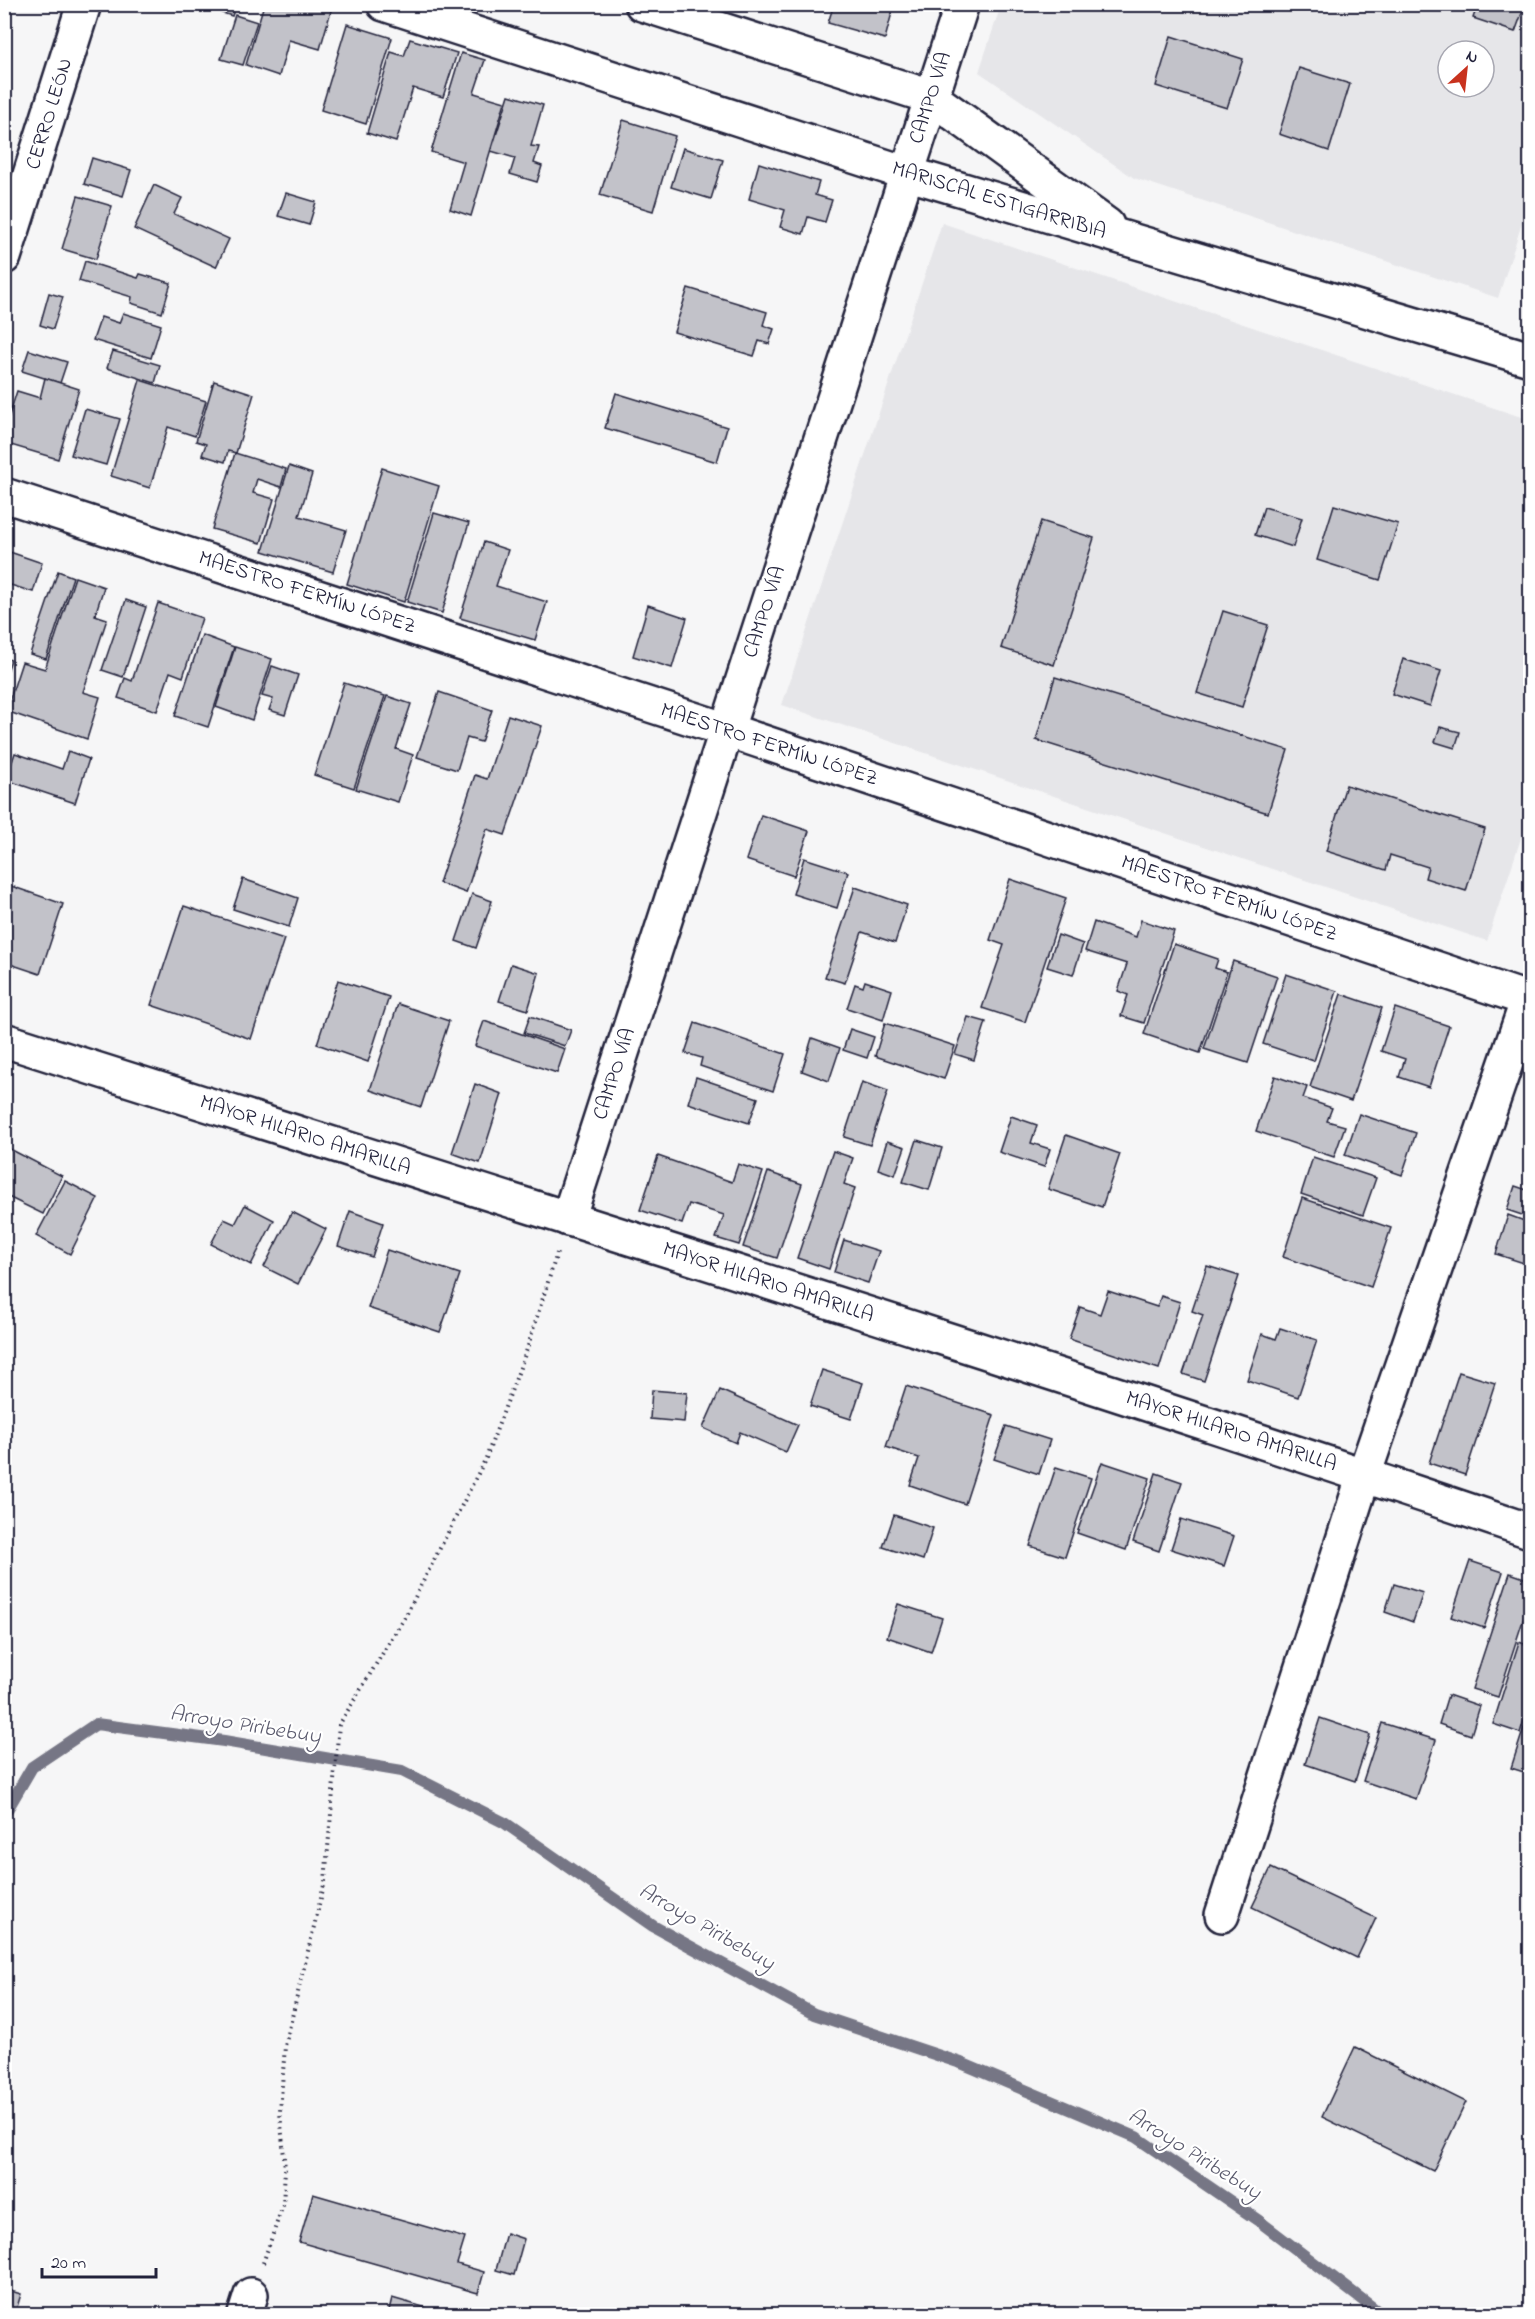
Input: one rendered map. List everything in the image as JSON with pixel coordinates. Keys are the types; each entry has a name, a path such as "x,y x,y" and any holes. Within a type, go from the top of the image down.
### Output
{"street":[{"name":"CERRO LEÓN","path":"4,257 84,4"},
{"name":"MARISCAL ESTIGARRIBIA","path":"384,4 906,173 1128,240"},
{"name":"MARISCAL ESTIGARRIBIA","path":"642,4 931,97 1128,240"},
{"name":"CAMPO VÍA","path":"568,1219 962,4"},
{"path":"1128,240 1530,359"},
{"name":"MAESTRO FERMÍN LÓPEZ","path":"4,495 727,730 1529,1000"},
{"path":"1222,1915 1364,1475 1529,1000"},
{"name":"MAYOR HILARIO AMARILLA","path":"4,1040 1364,1475 1530,1531"}],"path":[{"path":"248,2305 283,2205 285,2169 280,2112 285,2046 325,1881 339,1725 406,1615 486,1458 527,1349 568,1219"}],"shaded area":[{"path":"1001,5 1530,5 1530,198 1498,298 1134,178 979,72"},
{"path":"942,223 1530,420 1530,811 1487,941 782,705"}],"building":[{"path":"194,4 236,4 232,16"},
{"path":"264,4 333,4 320,49 289,40 279,76 246,65"},
{"path":"834,4 894,5 885,39 828,23"},
{"path":"1478,4 1525,5 1515,32 1473,18"},
{"path":"235,15 257,22 243,65 221,59"},
{"path":"347,24 392,38 366,124 321,110"},
{"path":"1171,36 1243,59 1227,108 1156,86"},
{"path":"410,39 457,53 443,97 413,88 396,142 367,133 391,52 404,56"},
{"path":"461,53 485,60 474,93 505,102 471,216 450,209 464,162 431,152"},
{"path":"1299,68 1350,84 1329,151 1279,134"},
{"path":"509,95 543,105 531,146 539,147 534,163 542,166 537,182 510,174 515,158 491,151"},
{"path":"623,120 675,136 653,211 600,195"},
{"path":"683,148 723,160 711,199 671,187"},
{"path":"92,158 131,170 123,196 84,184"},
{"path":"759,163 819,182 815,195 832,200 825,222 808,217 803,234 780,227 785,210 749,199"},
{"path":"154,185 182,198 174,214 229,239 216,267 134,229"},
{"path":"286,193 316,202 309,225 278,216"},
{"path":"78,196 112,206 96,259 62,249"},
{"path":"85,261 138,278 140,274 171,283 162,313 131,303 132,297 79,281"},
{"path":"688,288 767,312 763,325 774,329 769,344 759,341 754,356 674,332"},
{"path":"49,293 63,297 53,329 40,325"},
{"path":"123,313 161,325 151,358 93,340 101,317 119,323"},
{"path":"29,350 67,362 60,383 22,371"},
{"path":"113,351 160,365 155,383 107,368"},
{"path":"45,378 79,389 58,459 4,443 4,431 17,391 40,398"},
{"path":"140,380 206,401 195,436 168,427 150,488 111,476"},
{"path":"214,381 254,394 236,453 228,451 225,462 202,455 206,444 196,441"},
{"path":"616,393 727,427 717,462 605,428"},
{"path":"85,409 120,419 106,465 71,455"},
{"path":"235,453 286,469 281,487 257,479 253,493 274,499 261,543 212,529"},
{"path":"289,466 312,474 299,516 346,530 333,572 263,551"},
{"path":"382,468 439,486 404,602 347,584"},
{"path":"1334,505 1398,524 1380,580 1317,560"},
{"path":"1264,507 1302,518 1293,547 1255,535"},
{"path":"434,513 469,523 442,613 407,602"},
{"path":"1041,521 1094,538 1054,665 1001,648"},
{"path":"484,542 508,550 496,586 547,602 535,640 460,618"},
{"path":"4,550 42,563 33,592 4,583"},
{"path":"58,571 73,577 46,659 30,654"},
{"path":"75,577 104,587 95,615 107,619 83,692 100,697 87,739 6,711 22,662 45,669"},
{"path":"126,600 146,607 123,677 102,670"},
{"path":"158,603 202,618 183,677 170,672 157,711 118,698 125,678 132,681"},
{"path":"648,605 687,618 672,668 633,656"},
{"path":"1223,611 1268,625 1242,707 1197,693"},
{"path":"202,635 234,647 208,727 175,716"},
{"path":"235,647 272,659 252,720 216,707"},
{"path":"4,658 11,660 4,680"},
{"path":"1403,659 1441,671 1430,706 1392,694"},
{"path":"272,666 298,675 285,715 269,710 273,699 262,696"},
{"path":"1055,677 1288,750 1268,813 1036,740"},
{"path":"344,683 385,696 354,788 314,775"},
{"path":"439,692 492,710 481,742 467,738 457,770 417,757"},
{"path":"387,696 411,704 396,749 413,755 398,802 356,789"},
{"path":"508,715 542,726 505,835 487,829 466,893 439,883 475,775 487,779"},
{"path":"1440,727 1460,732 1455,748 1435,742"},
{"path":"68,751 89,759 75,803 6,780 15,753 62,769"},
{"path":"1346,785 1485,829 1466,891 1425,878 1428,867 1390,855 1386,870 1326,851"},
{"path":"761,815 809,831 794,876 746,860"},
{"path":"804,858 848,872 837,908 793,894"},
{"path":"243,879 298,898 289,927 233,909"},
{"path":"1010,879 1066,898 1025,1022 982,1008 1004,945 990,940"},
{"path":"11,886 63,904 40,974 4,962 4,904"},
{"path":"855,887 907,905 895,943 862,932 845,983 825,977"},
{"path":"472,894 492,901 476,948 456,941"},
{"path":"184,906 284,939 251,1039 151,1005"},
{"path":"1141,920 1174,931 1144,1023 1121,1016 1128,995 1118,991 1127,964 1085,951 1094,922 1136,937"},
{"path":"1058,935 1083,944 1073,975 1047,967"},
{"path":"1174,944 1218,959 1215,968 1227,972 1200,1053 1144,1034"},
{"path":"1233,961 1277,976 1248,1063 1204,1049"},
{"path":"511,964 539,973 528,1010 499,1001"},
{"path":"1286,974 1337,991 1314,1061 1263,1044"},
{"path":"338,980 389,997 368,1062 317,1044"},
{"path":"865,981 892,990 883,1020 847,1008 855,984 863,987"},
{"path":"1341,994 1382,1008 1351,1101 1310,1087"},
{"path":"398,1004 449,1021 421,1107 370,1090"},
{"path":"1395,1008 1449,1026 1429,1087 1399,1077 1405,1059 1381,1051"},
{"path":"530,1016 571,1030 565,1046 524,1033"},
{"path":"968,1017 986,1022 974,1060 955,1054"},
{"path":"484,1021 565,1049 557,1073 475,1046"},
{"path":"695,1023 785,1054 773,1091 700,1066 702,1058 685,1053"},
{"path":"885,1023 955,1046 944,1079 875,1056"},
{"path":"850,1029 874,1037 867,1058 843,1050"},
{"path":"812,1038 840,1048 829,1081 802,1071"},
{"path":"1275,1076 1307,1087 1303,1098 1332,1108 1327,1121 1345,1126 1334,1157 1256,1131"},
{"path":"696,1077 758,1098 749,1123 688,1103"},
{"path":"862,1082 888,1091 870,1145 844,1137"},
{"path":"475,1084 502,1094 480,1163 452,1153"},
{"path":"1359,1114 1416,1133 1402,1175 1345,1155"},
{"path":"1011,1116 1037,1125 1031,1143 1050,1149 1044,1167 999,1152"},
{"path":"1066,1135 1120,1154 1102,1207 1048,1189"},
{"path":"917,1140 942,1148 929,1190 903,1182"},
{"path":"887,1141 905,1147 895,1175 878,1169"},
{"path":"10,1149 62,1176 43,1214 4,1195 4,1159"},
{"path":"833,1151 853,1158 844,1184 855,1188 829,1269 797,1258"},
{"path":"658,1156 732,1182 738,1164 763,1172 739,1245 716,1238 724,1215 689,1204 682,1224 640,1210"},
{"path":"1313,1157 1376,1178 1363,1215 1301,1194"},
{"path":"768,1172 802,1184 777,1258 743,1247"},
{"path":"65,1181 98,1198 70,1254 36,1236"},
{"path":"1515,1186 1530,1191 1528,1217 1507,1210"},
{"path":"1302,1198 1391,1228 1371,1287 1283,1257"},
{"path":"245,1205 274,1220 251,1265 211,1244 224,1219 235,1224"},
{"path":"350,1211 383,1223 372,1257 338,1246"},
{"path":"292,1212 326,1229 298,1284 264,1267"},
{"path":"1508,1215 1530,1223 1530,1265 1496,1254"},
{"path":"844,1240 879,1251 868,1283 834,1272"},
{"path":"387,1250 460,1274 440,1332 368,1308"},
{"path":"1207,1266 1239,1276 1204,1381 1183,1374 1203,1315 1192,1311"},
{"path":"1108,1291 1157,1307 1161,1296 1180,1302 1159,1369 1069,1339 1080,1307 1100,1314"},
{"path":"1280,1328 1317,1340 1298,1397 1247,1380 1262,1334 1276,1339"},
{"path":"822,1370 863,1383 851,1419 810,1406"},
{"path":"1459,1372 1495,1383 1465,1475 1429,1463"},
{"path":"906,1386 994,1415 965,1504 910,1485 919,1458 886,1447"},
{"path":"652,1390 687,1393 684,1422 650,1419"},
{"path":"720,1390 798,1425 786,1452 740,1432 736,1443 703,1428"},
{"path":"1006,1426 1050,1440 1039,1474 994,1459"},
{"path":"1102,1462 1150,1478 1126,1550 1077,1533"},
{"path":"1056,1467 1091,1478 1065,1557 1030,1546"},
{"path":"1156,1473 1182,1482 1159,1551 1133,1542"},
{"path":"894,1515 933,1528 923,1560 883,1547"},
{"path":"1181,1519 1234,1536 1224,1566 1171,1549"},
{"path":"1470,1561 1503,1572 1484,1628 1451,1617"},
{"path":"1510,1573 1530,1580 1530,1599 1498,1697 1472,1689"},
{"path":"1394,1584 1423,1593 1413,1622 1385,1612"},
{"path":"898,1604 942,1618 931,1652 887,1637"},
{"path":"1519,1642 1530,1646 1530,1701 1520,1733 1493,1724"},
{"path":"1448,1695 1480,1706 1471,1735 1439,1724"},
{"path":"1530,1709 1530,1774 1511,1768"},
{"path":"1320,1718 1370,1735 1355,1781 1305,1764"},
{"path":"1382,1723 1436,1740 1416,1799 1363,1781"},
{"path":"1271,1868 1376,1918 1357,1958 1252,1907"},
{"path":"1355,2047 1466,2102 1433,2171 1322,2117"},
{"path":"313,2194 465,2238 457,2264 484,2272 478,2293 299,2242"},
{"path":"506,2233 524,2239 514,2275 496,2270"},
{"path":"4,2289 21,2294 15,2314 4,2314"},
{"path":"392,2298 427,2308 425,2314 388,2314"}],"waterway":[{"name":"Arroyo Piribebuy","path":"4,1815 32,1767 96,1724 224,1741 402,1771 505,1823 653,1926 814,2014 961,2063 1136,2137 1259,2221 1381,2314"}]}
